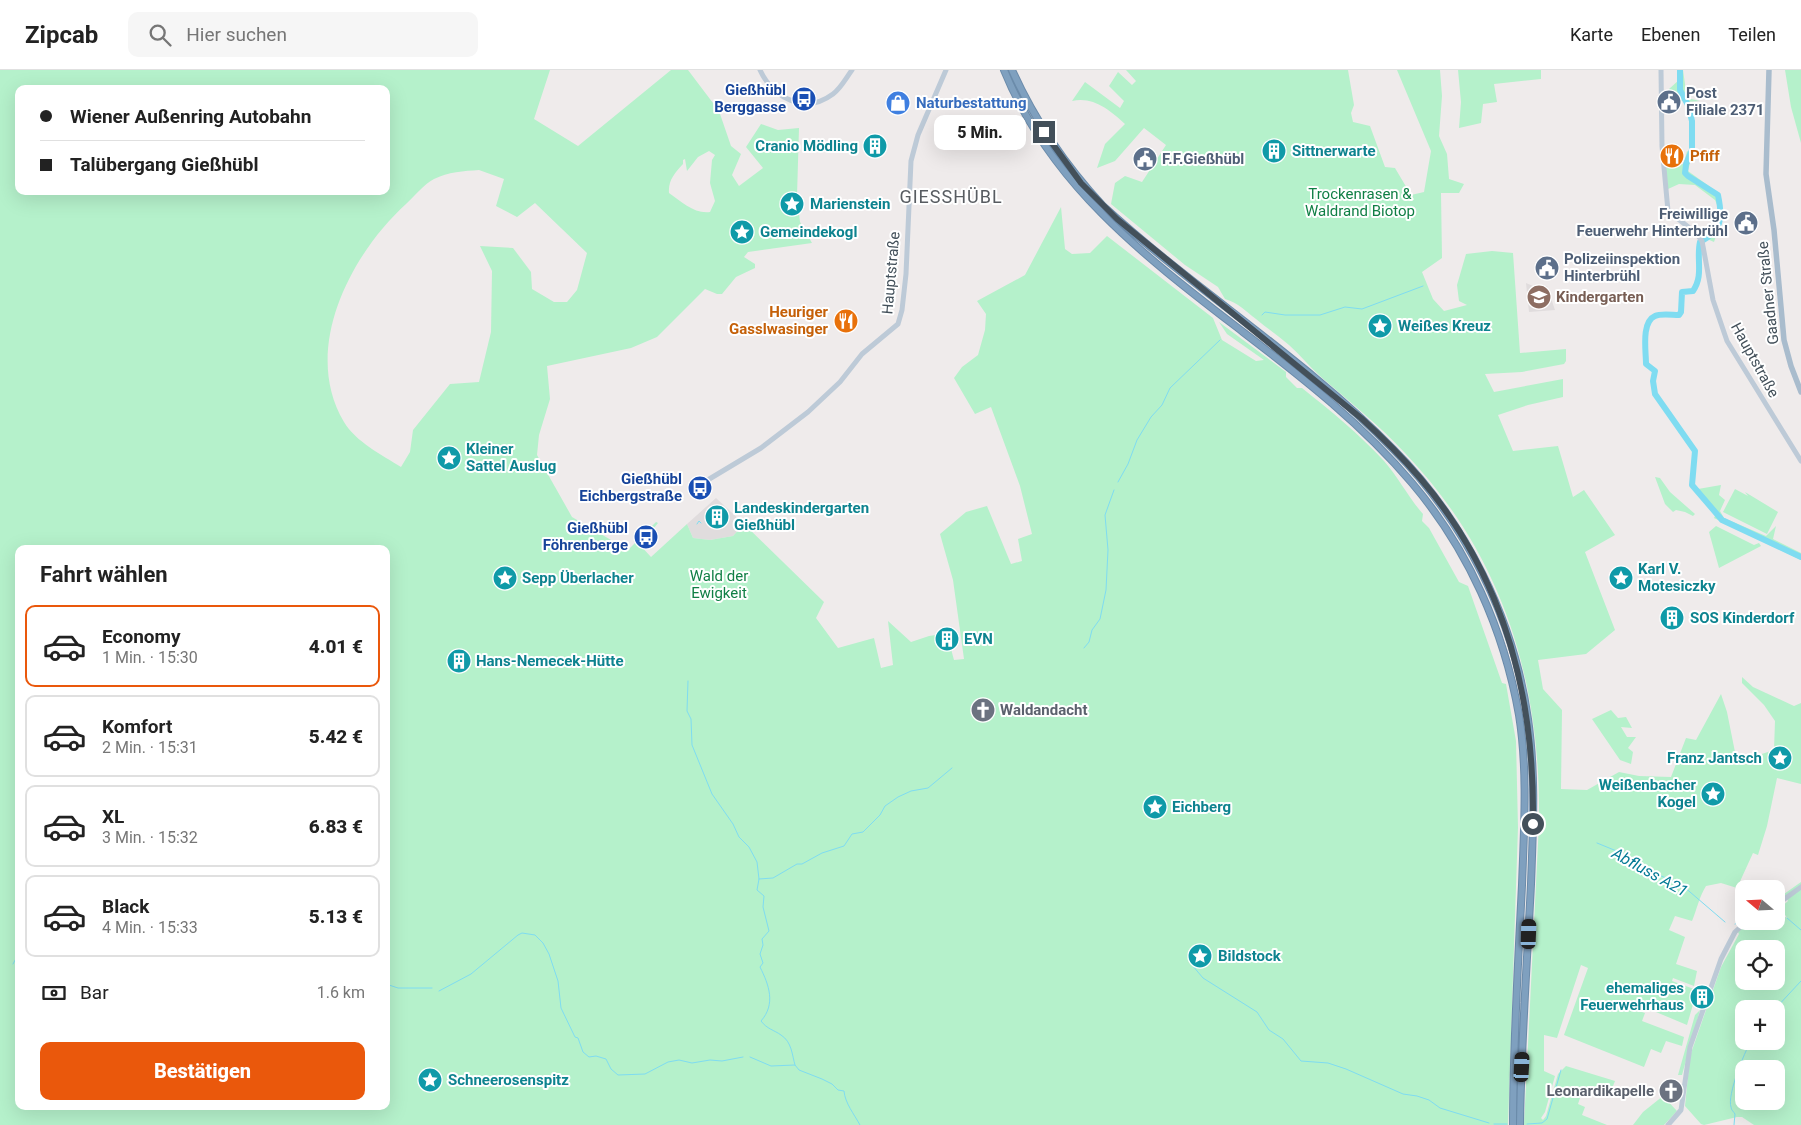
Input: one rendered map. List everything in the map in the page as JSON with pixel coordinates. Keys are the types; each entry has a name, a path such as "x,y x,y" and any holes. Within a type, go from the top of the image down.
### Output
{"highway":[{"path":"1004,70 1019,104 1045,147 1126,238 1322,395 1388,456 1433,510 1456,544 1476,580 1502,647 1513,685 1523,752 1524,829 1513,1125"},
{"path":"1012,70 1026,100 1051,143 1079,185 1117,219 1325,387 1394,450 1441,505 1484,577 1500,612 1517,668 1528,718 1532,751 1532,839 1520,1125"}],"main road":[{"name":"Gaadner Straße","path":"1769,70 1766,174 1774,230 1784,340 1801,392"}],"street":[{"path":"760,70 765,80 782,98 798,103 811,103 832,95 852,70"},
{"name":"Hauptstraße","path":"706,482 760,448 808,412 840,382 862,354 898,324 902,310 906,274 911,161 923,122 946,70"},
{"name":"Hauptstraße","path":"1661,70 1662,146 1668,211 1696,233 1702,242 1714,300 1727,341 1801,461"},
{"path":"1785,899 1801,887"},
{"path":"1668,1125 1681,1110 1690,1047 1721,959 1737,930"}],"shaded area":[{"name":"Kindergarten","path":"1526,283 1533,286 1547,286 1555,310 1529,312"},
{"path":"716,498 744,524 733,536 710,540 693,538 687,524"}],"green space":[{"name":"Wald der Ewigkeit","path":"0,70 550,70 534,119 578,146 671,70 688,70 719,111 731,146 741,154 732,175 739,186 763,168 746,147 761,124 778,130 799,128 797,196 800,222 812,243 748,252 744,257 755,264 755,268 736,277 722,294 705,289 657,337 631,348 547,366 550,399 539,435 537,455 572,517 628,550 656,522 658,523 640,545 651,557 687,524 693,538 710,540 733,536 744,524 824,602 816,618 838,648 874,638 881,668 893,665 888,621 911,642 942,634 946,649 951,649 954,660 964,659 953,580 940,534 966,512 987,506 1011,564 1022,561 1018,539 1032,534 1020,486 991,407 975,414 954,378 962,367 978,355 985,330 986,314 977,301 1025,275 1061,207 1065,249 1072,254 1090,253 1107,236 1213,318 1222,340 1256,361 1264,360 1227,334 1219,322 1286,372 1286,377 1297,388 1302,388 1365,441 1384,461 1423,514 1422,521 1429,528 1459,582 1468,586 1502,683 1506,684 1516,741 1518,827 1508,1125 0,1125","holes":["709,151 715,155 712,160 710,183 715,201 710,212 704,212 693,209 683,203 669,193 669,188 671,180 683,164 683,160 685,159 687,171 698,157","479,170 504,179 496,206 517,217 535,203 587,253 577,290 567,302 554,302 532,289 531,272 513,248 480,246 492,271 491,332 479,382 450,384 413,430 410,452 401,467 362,442 344,422 332,394 328,365 330,335 338,305 350,276 385,225 430,181 450,173"]},
{"name":"Trockenrasen & Waldrand Biotop","path":"1126,70 1348,70 1354,105 1351,113 1353,122 1370,126 1385,167 1395,168 1411,195 1424,192 1431,151 1397,70 1440,70 1442,96 1439,136 1447,154 1449,179 1464,184 1459,193 1441,193 1442,258 1422,272 1433,299 1444,311 1467,305 1459,301 1457,285 1466,254 1492,251 1513,253 1520,353 1566,349 1566,361 1564,364 1522,372 1485,374 1494,392 1563,379 1563,397 1528,405 1498,415 1513,451 1558,446 1573,497 1584,490 1615,535 1585,552 1615,630 1586,654 1538,660 1543,689 1562,710 1561,789 1587,790 1619,772 1639,776 1671,777 1686,738 1696,740 1721,694 1727,712 1737,762 1774,750 1775,721 1764,705 1742,683 1742,677 1753,687 1794,706 1801,703 1801,784 1777,778 1767,826 1758,855 1753,853 1741,880 1735,880 1735,887 1721,883 1706,886 1692,921 1675,916 1669,930 1685,937 1676,964 1697,971 1694,986 1673,978 1672,981 1694,989 1694,1001 1687,1025 1644,1007 1642,1012 1645,1013 1642,1021 1684,1037 1682,1046 1666,1041 1661,1053 1651,1049 1644,1067 1564,1035 1588,968 1581,965 1557,1038 1544,1035 1544,1071 1555,1076 1545,1112 1541,1118 1543,1120 1546,1116 1558,1074 1566,1066 1615,1081 1609,1096 1589,1087 1587,1097 1581,1095 1578,1104 1585,1107 1582,1115 1607,1125 1524,1125 1539,823 1538,771 1533,720 1524,671 1510,624 1491,579 1468,535 1439,493 1395,443 1321,377 1289,345 1242,308 1225,299 1218,287 1185,265 1111,204 1115,183 1125,176 1142,182 1166,145 1144,128 1115,161 1097,168 1105,144 1125,124 1101,105 1080,100 1072,101 1085,82 1120,108 1124,101 1109,86 1118,72 1132,85 1136,81"},
{"path":"1458,70 1541,70 1541,79 1494,84 1497,102 1483,104 1481,123 1459,128 1461,102"},
{"path":"1679,70 1683,70 1687,98 1700,101 1685,102 1671,97 1669,89 1679,80"},
{"path":"1785,70 1801,70 1801,143 1791,107"},
{"path":"1687,151 1692,154 1688,171 1720,194 1719,227 1714,242 1705,238 1715,227 1718,207 1715,200 1695,185 1679,184 1668,189 1665,165 1684,164"},
{"path":"1655,477 1660,478 1670,492 1695,514 1693,516 1676,510 1673,512 1665,504"},
{"path":"1721,485 1719,495 1725,500 1720,511 1724,518 1766,536 1776,526 1773,539 1801,553 1801,560 1714,518 1717,512 1698,489"},
{"path":"1735,489 1748,496 1745,492 1778,512 1767,534 1723,512"},
{"path":"1716,526 1754,545 1759,543 1761,546 1719,568 1709,532"},
{"path":"1611,710 1618,718 1626,717 1632,728 1621,727 1627,737 1636,737 1628,748 1633,752 1631,764 1620,760 1592,719"},
{"path":"1801,882 1801,1125 1754,1125 1742,1117 1701,1124 1685,1106 1690,1056 1721,967 1735,941 1735,990 1785,990 1785,940 1736,940 1740,930 1785,930 1785,917 1788,919 1785,915 1785,904 1788,901 1785,893"},
{"path":"1700,1010 1682,1075 1678,1075 1695,1015"},
{"path":"1663,1096 1677,1111 1664,1125 1633,1125 1643,1112"}],"waterway":[{"path":"1680,70 1680,90 1688,105 1692,121 1692,150 1686,164 1685,173 1718,195 1720,217 1717,228 1700,242 1698,279 1693,291 1682,292 1681,312 1679,315 1657,315 1648,324 1645,337 1646,364 1655,371 1653,381 1655,394 1695,451 1692,485 1722,520 1801,557"},
{"path":"1262,315 1265,312 1285,315 1320,315 1345,307 1362,309 1423,286"},
{"path":"1118,482 1128,464 1137,440 1151,417 1162,405 1170,388 1220,340"},
{"path":"1084,648 1089,642 1092,630 1100,619 1106,590 1108,550 1105,515 1114,490"},
{"path":"697,524 699,521 701,523"},
{"path":"688,681 687,711 691,719 692,745 712,794 733,824 739,837 749,847 757,862 759,879 757,890 764,896 763,907 769,931 762,939 763,945 760,954 763,963 760,967 770,994 770,1001 766,1015 761,1021 768,1028 785,1038 791,1049 795,1065"},
{"path":"759,879 773,878 797,864 802,864 822,853 844,846 852,834 863,832 880,815 885,806 911,791 928,788 952,768"},
{"name":"Abfluss A21","path":"1597,843 1619,852 1640,866 1683,886 1725,922"},
{"name":"Abfluss A21","path":"1787,918 1801,930"},
{"path":"439,991 471,974 518,935 522,933 535,935 543,943 549,954 558,981 561,1008 575,1037 578,1038 583,1052 589,1057 596,1056 606,1059 611,1069 618,1075 645,1074 668,1062 679,1060 692,1063 710,1060 722,1061 743,1057"},
{"path":"13,964 15,960"},
{"path":"1192,965 1203,978 1257,1012 1269,1030 1283,1039 1301,1061 1328,1063 1403,1094 1429,1100 1440,1108 1489,1123"},
{"path":"1783,1000 1801,981"},
{"path":"390,985 398,988 432,988"},
{"path":"1734,1125 1735,1114 1731,1108 1731,1093 1746,1050"},
{"path":"750,1057 771,1066 795,1065 799,1070 832,1084 838,1090 844,1091 848,1104 860,1125"},
{"path":"1527,1124 1542,1123 1547,1119 1561,1070"},
{"path":"1494,1124 1507,1124"}],"place":[{"name":"Gießhübl Berggasse","path":"804,99"},
{"name":"Post Filiale 2371","path":"1669,102"},
{"name":"Naturbestattung","path":"898,103"},
{"name":"Cranio Mödling","path":"875,146"},
{"name":"Sittnerwarte","path":"1274,151"},
{"name":"Pfiff","path":"1672,156"},
{"name":"F.F.Gießhübl","path":"1145,159"},
{"name":"Marienstein","path":"792,204"},
{"name":"Freiwillige Feuerwehr Hinterbrühl","path":"1746,223"},
{"name":"Gemeindekogl","path":"742,232"},
{"name":"Polizeiinspektion Hinterbrühl","path":"1547,268"},
{"name":"Kindergarten","path":"1539,297"},
{"name":"Heuriger Gasslwasinger","path":"846,321"},
{"name":"Weißes Kreuz","path":"1380,326"},
{"name":"Kleiner Sattel Auslug","path":"449,458"},
{"name":"Gießhübl Eichbergstraße","path":"700,488"},
{"name":"Landeskindergarten Gießhübl","path":"717,517"},
{"name":"Gießhübl Föhrenberge","path":"646,537"},
{"name":"Sepp Überlacher","path":"505,578"},
{"name":"Karl V. Motesiczky","path":"1621,578"},
{"name":"SOS Kinderdorf","path":"1672,618"},
{"name":"EVN","path":"947,639"},
{"name":"Hans-Nemecek-Hütte","path":"459,661"},
{"name":"Waldandacht","path":"983,710"},
{"name":"Franz Jantsch","path":"1780,758"},
{"name":"Weißenbacher Kogel","path":"1713,794"},
{"name":"Eichberg","path":"1155,807"},
{"name":"Bildstock","path":"1200,956"},
{"name":"ehemaliges Feuerwehrhaus","path":"1702,997"},
{"name":"Schneerosenspitz","path":"430,1080"},
{"name":"Leonardikapelle","path":"1671,1091"}],"district":[{"name":"GIESSHÜBL","path":"951,196"}],"route":[{"path":"1044,132 1081,183 1103,206 1361,418 1421,479 1441,505 1484,577 1500,612 1511,644 1522,684 1528,718 1532,751 1533,824"}]}
